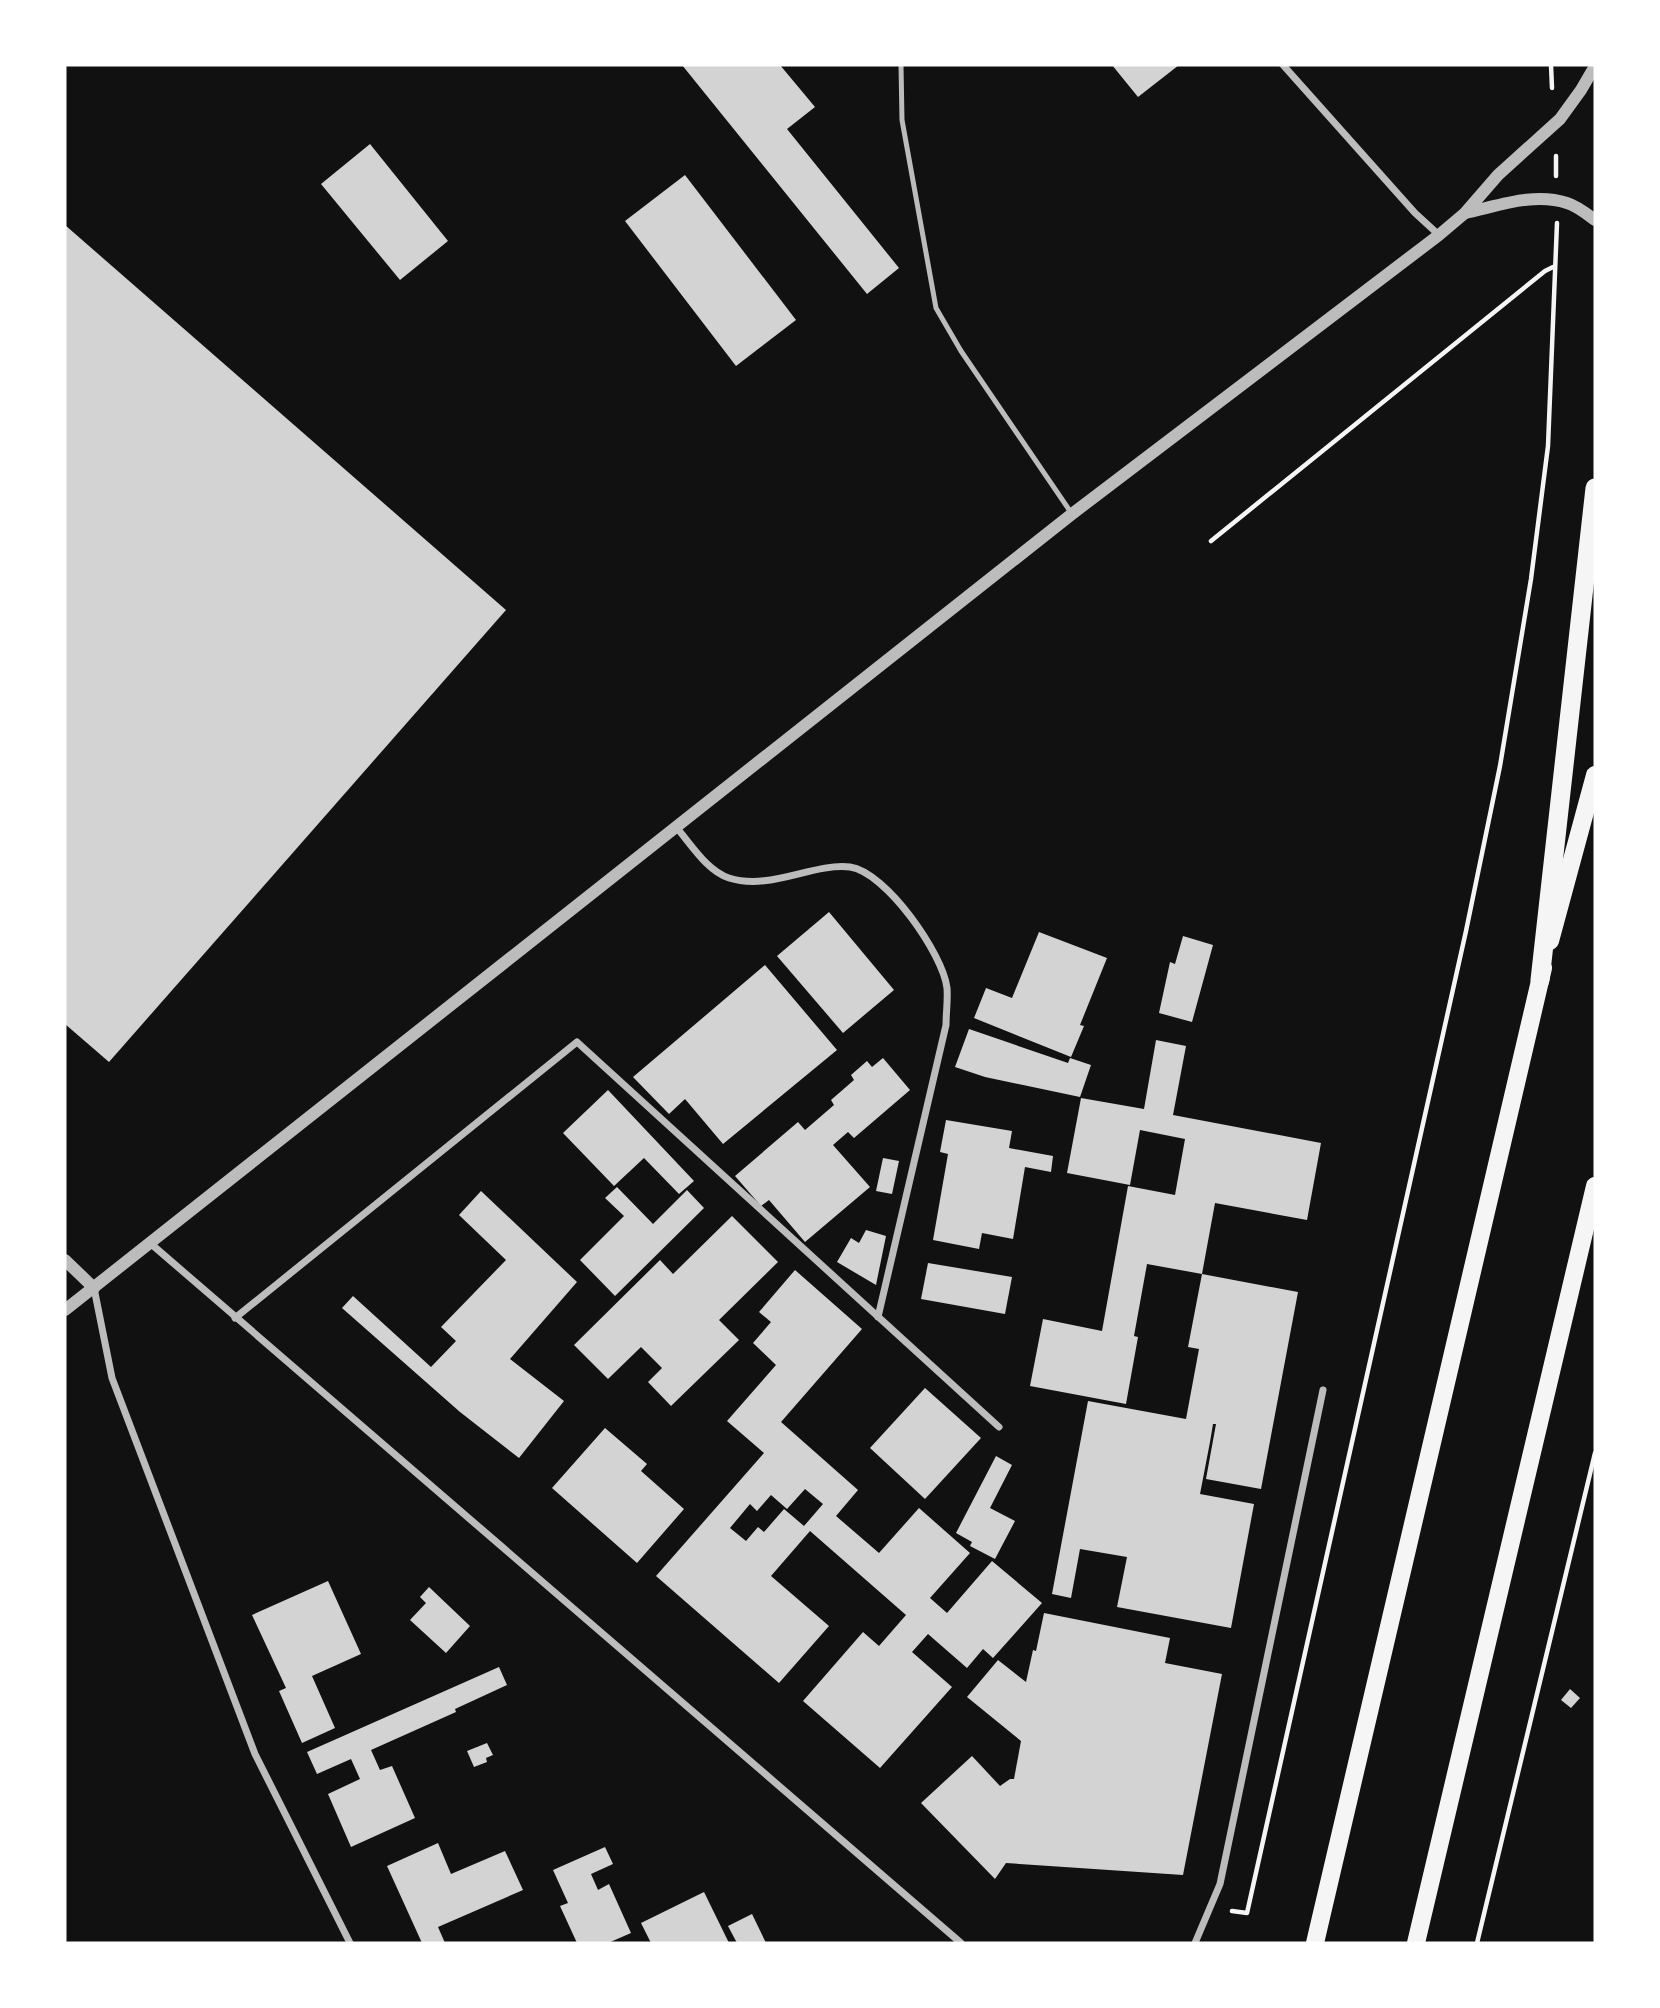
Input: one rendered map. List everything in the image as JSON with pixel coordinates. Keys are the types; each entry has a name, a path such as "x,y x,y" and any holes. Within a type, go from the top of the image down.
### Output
{"highway":[{"path":"1540,981 1595,488"}],"main road":[{"path":"1315,1943 1540,981 1595,775"},
{"path":"1416,1943 1595,1186"}],"street":[{"path":"1283,65 1415,213 1439,235"},
{"path":"65,1310 1072,514 1439,235 1465,213 1498,175 1554,124 1581,90 1595,66"},
{"path":"1465,213 1529,200 1556,201 1569,203 1595,220"},
{"path":"676,827 714,870 728,878 771,880 830,867 852,867 872,876 899,903 938,957 947,987 946,1025 878,1317"},
{"path":"235,1318 576,1042 999,1427"},
{"path":"150,1243 961,1943"},
{"path":"65,1260 94,1288 112,1378 255,1754 350,1943"},
{"path":"1195,1943 1220,1884 1323,1390"}],"lane":[{"path":"901,65 902,120 936,308 961,351 1072,514"}],"path":[{"path":"1211,1908 1247,1913 1466,932 1500,766 1540,518 1548,446 1553,267 1557,234 1550,65"},
{"path":"1211,541 1553,267"},
{"path":"1476,1943 1595,1452"}],"building":[{"path":"682,65 780,65 815,107 787,129 899,268 867,294"},
{"path":"1112,65 1179,65 1138,97"},
{"path":"370,144 448,241 400,280 321,184"},
{"path":"685,175 796,320 736,366 625,221"},
{"path":"65,225 506,610 109,1062 65,1024"},
{"path":"829,912 894,990 843,1033 777,956"},
{"path":"1039,932 1107,958 1080,1025 1084,1026 1071,1057 974,1018 986,988 1012,998"},
{"path":"1183,936 1213,945 1192,1022 1159,1013 1170,962 1175,964"},
{"path":"765,965 837,1050 723,1144 685,1099 669,1114 633,1077"},
{"path":"969,1029 1068,1063 1070,1058 1091,1065 1080,1097 985,1077 955,1067"},
{"path":"1156,1040 1186,1046 1173,1115 1321,1143 1307,1220 1215,1203 1202,1274 1147,1264 1134,1336 1138,1337 1126,1404 1030,1386 1043,1319 1102,1331 1128,1186 1175,1195 1185,1139 1140,1130 1130,1185 1067,1173 1081,1098 1144,1109"},
{"path":"883,1058 910,1090 854,1138 848,1132 833,1145 870,1187 805,1242 769,1200 761,1206 735,1176 798,1122 805,1130 834,1105 831,1100 854,1080 851,1075 867,1061 872,1067"},
{"path":"608,1090 694,1181 679,1194 644,1158 614,1186 563,1133"},
{"path":"946,1120 1012,1131 1009,1148 1053,1156 1051,1172 1025,1167 1013,1239 982,1233 979,1249 933,1240 948,1154 940,1152"},
{"path":"883,1158 899,1161 892,1194 876,1191"},
{"path":"617,1187 653,1224 687,1190 704,1208 615,1296 580,1260 624,1216 605,1198"},
{"path":"481,1191 577,1282 510,1359 564,1401 519,1458 460,1412 342,1308 353,1296 431,1367 456,1341 441,1327 506,1260 459,1215"},
{"path":"732,1216 778,1262 719,1320 739,1340 671,1406 648,1382 662,1368 641,1347 608,1379 574,1345 660,1260 673,1274"},
{"path":"866,1230 886,1236 876,1285 837,1262 851,1238 859,1243"},
{"path":"928,1263 1012,1277 1005,1314 921,1299"},
{"path":"795,1270 862,1329 781,1422 858,1490 836,1516 879,1553 919,1508 970,1553 930,1598 947,1613 992,1561 1042,1603 993,1658 983,1649 967,1668 928,1634 912,1652 952,1687 880,1768 803,1701 863,1632 879,1646 906,1615 810,1531 771,1576 829,1626 779,1683 656,1576 764,1453 727,1421 776,1365 753,1343 771,1322 759,1312","holes":["805,1489 823,1504 804,1526 784,1509 764,1532 758,1527 746,1541 730,1528 750,1504 757,1511 771,1495 787,1509"]},
{"path":"1202,1274 1298,1292 1261,1489 1206,1479 1216,1424 1213,1424 1200,1494 1254,1504 1231,1628 1117,1607 1127,1557 1080,1549 1071,1598 1052,1594 1088,1401 1186,1419 1199,1349 1188,1347"},
{"path":"925,1388 981,1438 925,1499 870,1448"},
{"path":"605,1428 647,1464 641,1471 684,1509 637,1563 552,1488"},
{"path":"996,1456 1012,1465 990,1508 1015,1521 995,1559 970,1546 972,1542 956,1533"},
{"path":"328,1581 361,1654 312,1676 335,1728 302,1743 279,1691 286,1688 252,1615"},
{"path":"429,1587 470,1626 446,1653 410,1620 426,1603 420,1597"},
{"path":"1044,1613 1170,1638 1165,1663 1222,1674 1183,1875 1006,1863 995,1879 921,1803 972,1756 1000,1786 1014,1779 1021,1741 967,1697 998,1660 1026,1682"},
{"path":"499,1667 507,1685 455,1709 456,1712 371,1750 380,1770 392,1766 415,1818 351,1847 328,1794 360,1779 351,1759 317,1774 307,1752"},
{"path":"1570,1689 1580,1698 1571,1708 1561,1700"},
{"path":"487,1743 493,1755 486,1758 487,1762 474,1767 467,1751"},
{"path":"438,1843 451,1874 505,1851 523,1890 438,1927 445,1943 422,1943 387,1866"},
{"path":"605,1847 613,1864 591,1874 598,1890 609,1884 631,1933 608,1943 577,1943 560,1906 568,1903 553,1870"},
{"path":"704,1892 729,1943 651,1943 641,1923"},
{"path":"752,1914 766,1943 737,1943 728,1926"}]}
